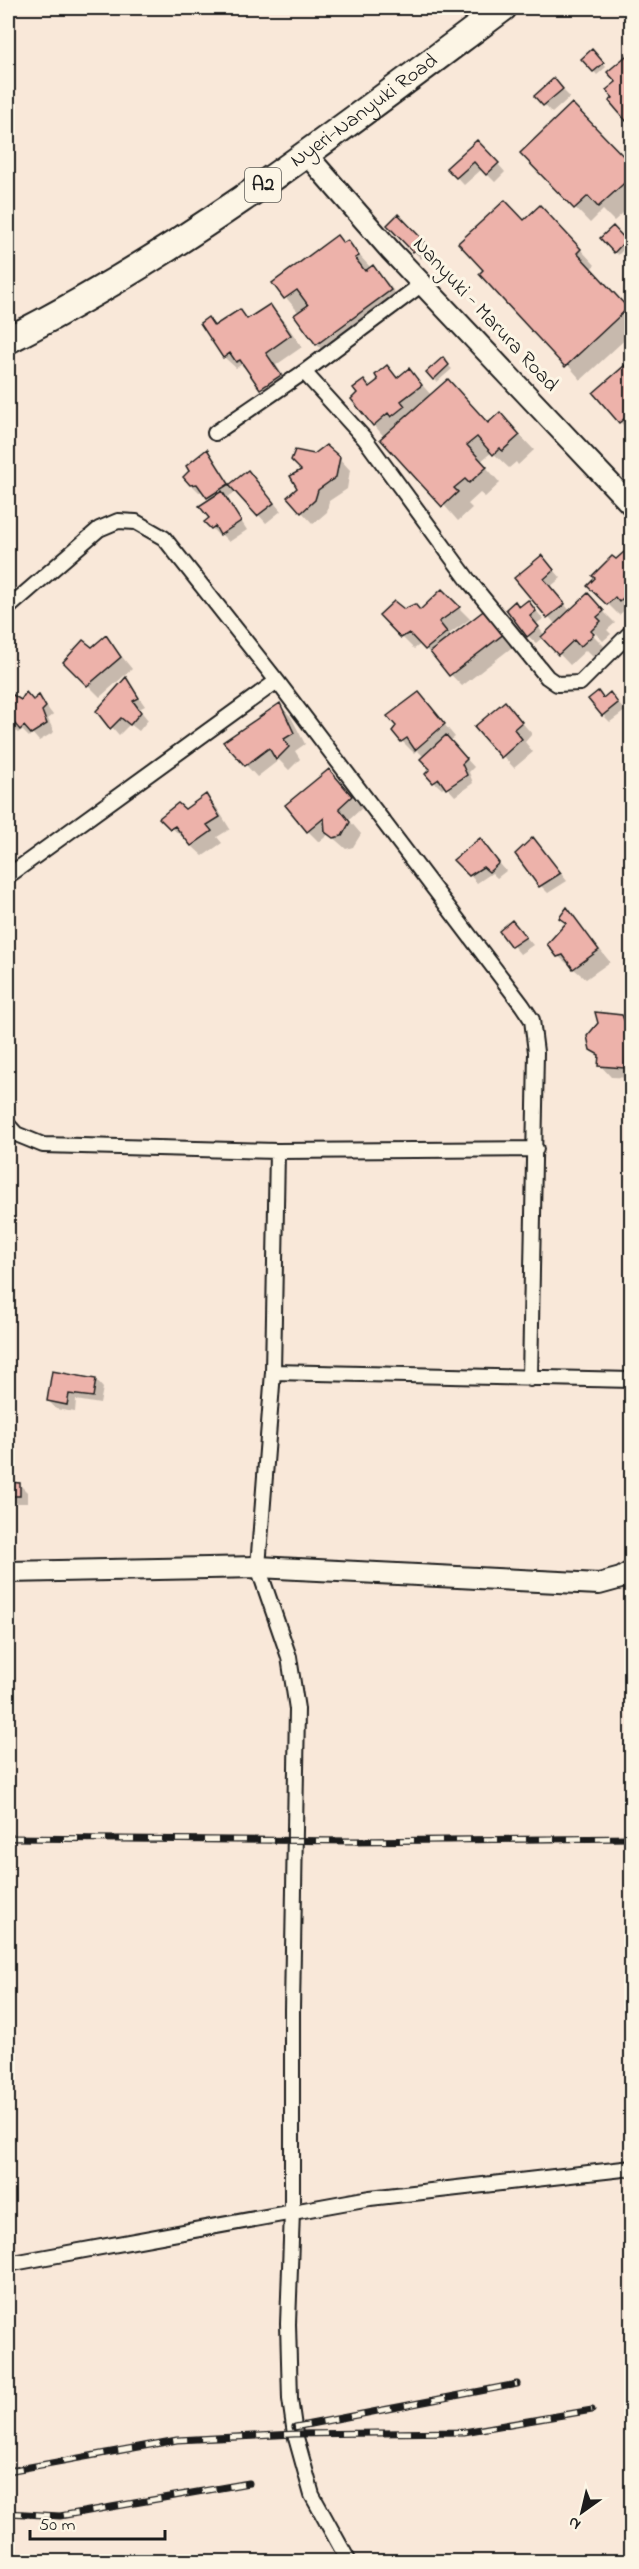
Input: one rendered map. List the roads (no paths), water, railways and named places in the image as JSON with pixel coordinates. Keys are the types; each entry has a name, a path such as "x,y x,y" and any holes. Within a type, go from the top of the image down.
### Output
{"highway":[{"name":"Nyeri-Nanyuki Road","path":"8,340 65,311 173,246 307,154 503,8"}],"street":[{"name":"Nanyuki - Marura Road","path":"307,154 422,284 632,506"},
{"path":"215,433 304,372 422,284"},
{"path":"304,372 365,440 469,581 547,677 558,684 580,683 632,631"},
{"path":"8,608 99,528 118,520 136,522 164,538 277,681 532,1020 536,1052 536,1149 530,1379"},
{"path":"8,876 277,681"},
{"path":"8,1125 16,1134 43,1144 277,1151 536,1149"},
{"path":"277,1151 273,1372 258,1567 289,1657 297,1709 292,2009 292,2212 288,2324 290,2399 295,2434 312,2495 349,2562"},
{"path":"273,1372 632,1380"},
{"path":"8,1572 258,1567 599,1584 621,1578 632,1571"},
{"path":"8,2264 370,2198 632,2168"}],"railway":[{"path":"8,1838 353,1841 632,1838"},
{"path":"295,2427 517,2384"},
{"path":"8,2471 177,2440 295,2434 464,2432 592,2410"},
{"path":"8,2513 60,2516 249,2483"}]}
